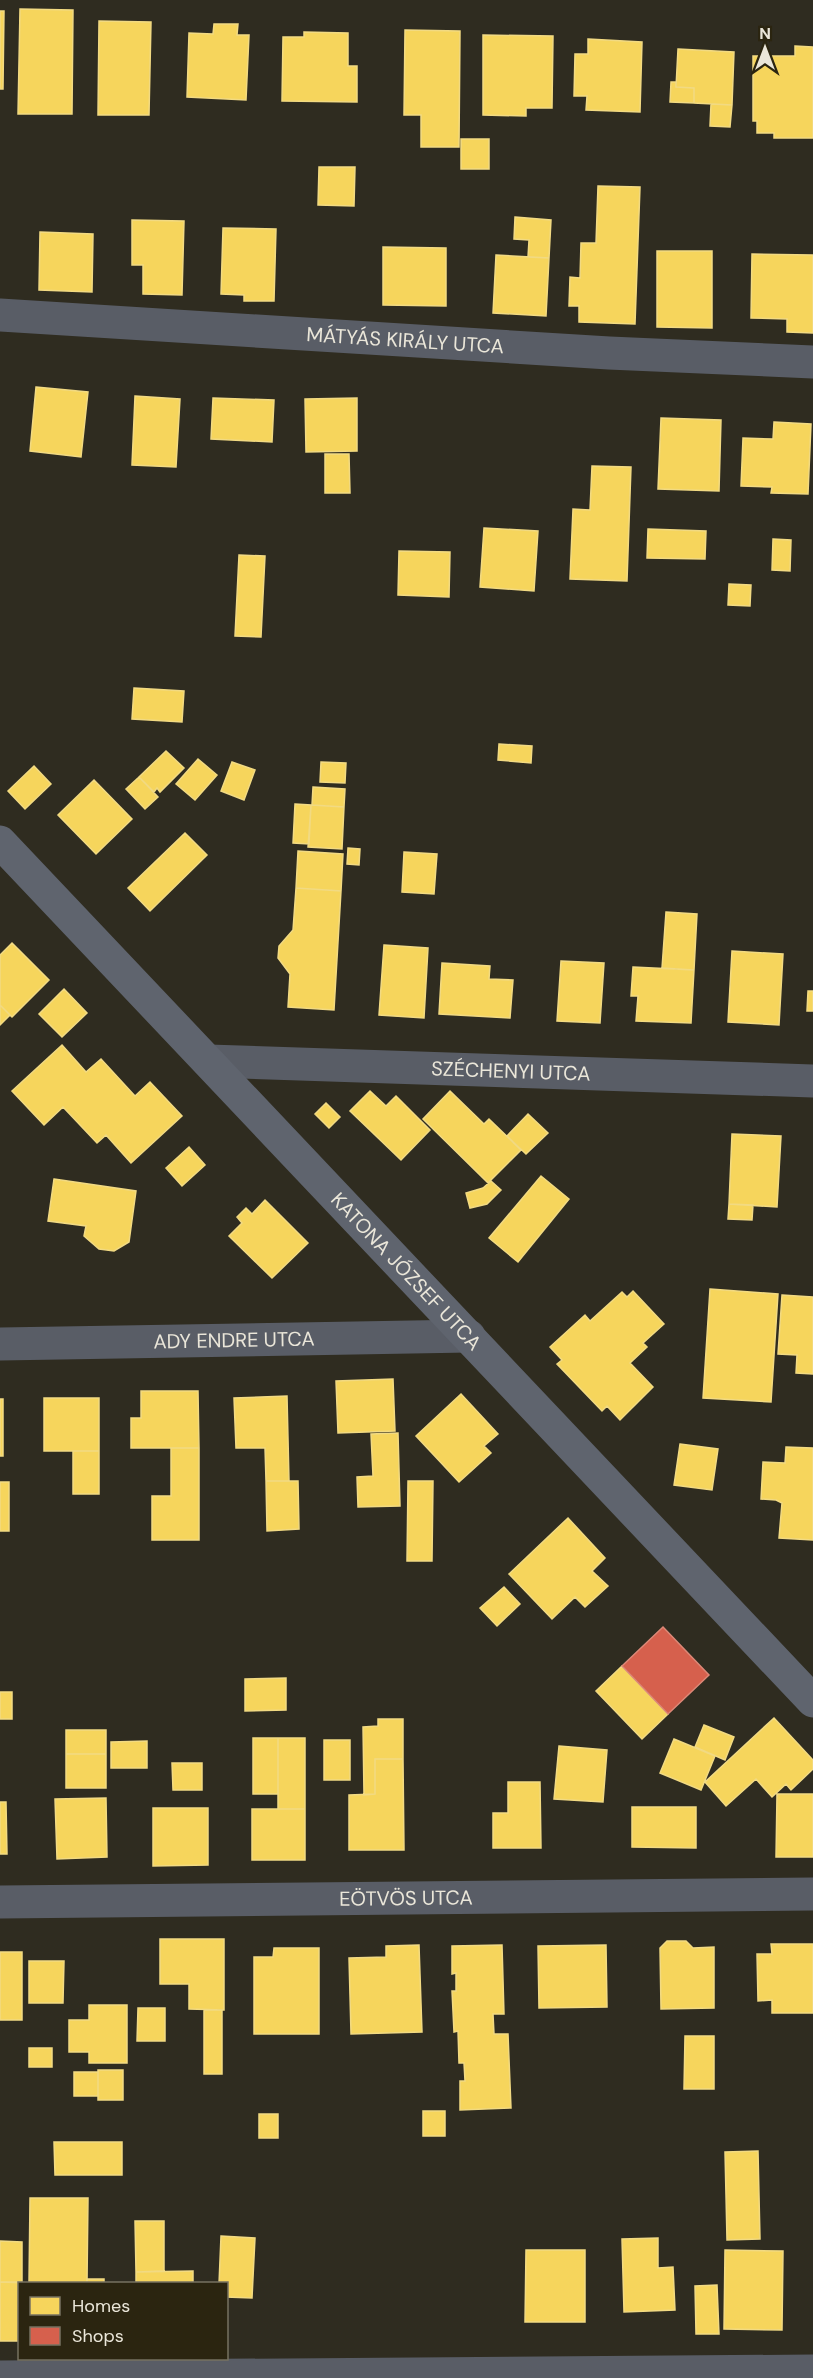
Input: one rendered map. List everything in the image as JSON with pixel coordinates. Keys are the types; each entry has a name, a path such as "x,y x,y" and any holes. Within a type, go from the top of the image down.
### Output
{"main road":[{"name":"KATONA JÓZSEF UTCA","path":"0,842 813,1701"}],"street":[{"name":"MÁTYÁS KIRÁLY UTCA","path":"0,315 609,353 813,362"},
{"name":"SZÉCHENYI UTCA","path":"208,1061 813,1081"},
{"name":"ADY ENDRE UTCA","path":"0,1344 469,1336"},
{"name":"EÖTVÖS UTCA","path":"0,1902 813,1894"},
{"path":"0,2377 813,2371"}],"building: Homes":[{"path":"20,9 73,10 72,114 18,114"},
{"path":"0,11 4,11 3,89 0,89"},
{"path":"99,21 151,22 149,115 98,115"},
{"path":"214,24 238,24 237,35 249,35 246,100 187,97 189,33 213,34"},
{"path":"405,30 460,31 459,147 421,147 421,115 404,115"},
{"path":"304,32 348,33 348,66 357,66 357,102 282,101 283,37 304,37"},
{"path":"483,35 553,36 552,108 526,108 526,116 483,115"},
{"path":"588,39 642,42 640,112 586,110 587,96 574,96 575,54 588,54"},
{"path":"795,46 813,47 813,138 774,138 774,133 757,133 757,121 753,121 753,56 795,56"},
{"path":"678,49 734,52 732,105 694,103 694,88 676,87"},
{"path":"671,82 676,82 676,87 694,88 694,103 670,102"},
{"path":"711,104 732,105 730,127 710,126"},
{"path":"461,139 489,139 489,169 461,169"},
{"path":"319,167 355,167 354,206 318,205"},
{"path":"598,186 640,187 635,324 579,322 579,306 569,306 570,277 580,278 581,243 596,243"},
{"path":"515,217 551,220 549,258 528,257 529,240 514,239"},
{"path":"132,220 184,221 182,295 143,294 143,265 132,265"},
{"path":"223,228 276,229 274,301 244,301 244,295 221,294"},
{"path":"40,232 93,234 92,292 39,290"},
{"path":"383,247 446,248 446,306 383,305"},
{"path":"657,251 712,251 712,328 657,327"},
{"path":"752,254 813,255 813,333 787,332 787,319 751,318"},
{"path":"496,255 549,258 546,316 493,313"},
{"path":"36,387 88,392 81,457 30,451"},
{"path":"135,396 180,399 176,467 132,465"},
{"path":"213,398 274,400 272,442 211,439"},
{"path":"357,398 357,451 306,452 305,399"},
{"path":"661,418 721,420 719,491 658,489"},
{"path":"774,422 811,424 808,494 771,493 772,487 741,486 743,438 773,439"},
{"path":"325,454 349,454 350,493 325,493"},
{"path":"592,466 631,467 627,581 570,579 573,509 590,510"},
{"path":"484,528 538,531 534,591 480,587"},
{"path":"648,529 706,531 705,559 647,558"},
{"path":"773,539 791,540 790,571 772,570"},
{"path":"399,551 450,552 449,597 398,595"},
{"path":"239,555 265,556 261,637 235,636"},
{"path":"729,584 751,585 750,606 728,605"},
{"path":"134,688 184,691 182,722 132,719"},
{"path":"499,744 532,746 531,763 498,760"},
{"path":"166,751 184,768 160,792 157,788 154,792 139,777"},
{"path":"198,759 217,775 195,800 176,784"},
{"path":"232,762 255,770 244,800 221,791"},
{"path":"321,762 346,763 345,783 320,782"},
{"path":"34,766 51,784 25,809 8,791"},
{"path":"139,777 158,797 145,809 126,789"},
{"path":"94,780 132,819 96,854 58,815"},
{"path":"313,787 345,789 344,807 312,805"},
{"path":"295,804 311,805 309,844 293,843"},
{"path":"311,805 344,807 342,849 308,847"},
{"path":"185,833 207,855 150,911 128,888"},
{"path":"348,848 360,849 359,865 347,864"},
{"path":"298,851 343,854 341,891 296,888"},
{"path":"404,852 437,854 434,894 402,892"},
{"path":"296,888 341,891 334,1010 288,1007 290,974 278,958 279,946 293,930"},
{"path":"666,912 697,914 694,970 662,968"},
{"path":"12,943 49,980 12,1017 0,1005 0,955"},
{"path":"384,945 428,948 424,1018 379,1015"},
{"path":"732,951 783,954 779,1025 728,1022"},
{"path":"561,961 604,963 600,1023 557,1021"},
{"path":"442,963 490,966 489,979 513,980 510,1018 439,1014"},
{"path":"633,967 694,970 691,1023 636,1021 638,996 631,996"},
{"path":"64,989 87,1013 62,1037 39,1014"},
{"path":"808,991 813,991 813,1011 807,1011"},
{"path":"0,1005 10,1015 0,1025"},
{"path":"62,1045 86,1072 101,1059 135,1096 150,1082 182,1116 131,1163 106,1135 97,1143 63,1107 44,1125 12,1091"},
{"path":"370,1091 386,1106 396,1096 430,1130 401,1160 350,1111"},
{"path":"450,1091 484,1124 489,1119 521,1150 488,1183 423,1119"},
{"path":"326,1103 340,1117 329,1128 315,1114"},
{"path":"528,1114 548,1133 526,1154 507,1136"},
{"path":"732,1134 781,1136 777,1207 729,1204"},
{"path":"189,1147 205,1165 182,1186 166,1168"},
{"path":"541,1176 569,1199 518,1262 489,1238"},
{"path":"54,1179 136,1191 129,1242 114,1251 99,1249 84,1236 86,1226 48,1221"},
{"path":"491,1181 501,1190 487,1204 470,1208 466,1193 483,1188"},
{"path":"265,1200 308,1243 272,1278 229,1236 242,1223 237,1217 246,1208 252,1214"},
{"path":"729,1204 753,1205 752,1220 728,1219"},
{"path":"710,1289 778,1294 771,1402 703,1398"},
{"path":"633,1291 664,1324 643,1343 647,1347 630,1363 653,1387 620,1420 607,1406 602,1411 557,1364 562,1360 550,1347 585,1315 590,1321 622,1292 627,1297"},
{"path":"782,1295 813,1297 813,1374 796,1373 797,1355 778,1354"},
{"path":"393,1379 395,1431 338,1433 336,1381"},
{"path":"141,1391 198,1391 199,1448 131,1448 131,1418 141,1418"},
{"path":"461,1394 498,1434 484,1446 491,1453 459,1482 416,1436"},
{"path":"287,1396 289,1481 266,1481 265,1448 236,1448 234,1398"},
{"path":"44,1398 99,1398 99,1451 44,1451"},
{"path":"0,1399 3,1399 3,1456 0,1456"},
{"path":"398,1433 400,1506 358,1507 357,1477 373,1476 371,1434"},
{"path":"680,1444 718,1449 712,1490 674,1485"},
{"path":"786,1447 813,1448 813,1540 779,1538 782,1503 776,1500 761,1499 763,1462 785,1463"},
{"path":"171,1448 199,1448 199,1540 152,1540 152,1496 171,1496"},
{"path":"73,1451 99,1451 99,1494 73,1494"},
{"path":"266,1481 298,1481 299,1529 267,1531"},
{"path":"408,1481 433,1481 432,1561 407,1561"},
{"path":"0,1482 9,1482 9,1531 0,1531"},
{"path":"568,1518 605,1558 592,1571 608,1586 585,1607 575,1597 552,1619 509,1574"},
{"path":"504,1587 520,1604 497,1626 480,1608"},
{"path":"622,1666 668,1714 642,1739 596,1691"},
{"path":"286,1678 286,1710 245,1711 245,1679"},
{"path":"0,1692 12,1692 12,1719 0,1719"},
{"path":"774,1718 813,1760 813,1769 791,1790 786,1784 772,1797 756,1779 726,1806 705,1782"},
{"path":"378,1719 403,1719 403,1759 375,1759 375,1794 364,1795 363,1727 378,1726"},
{"path":"704,1725 734,1737 725,1760 695,1747"},
{"path":"66,1730 106,1730 106,1754 66,1754"},
{"path":"253,1738 278,1738 278,1794 253,1794"},
{"path":"278,1738 305,1738 305,1809 278,1809"},
{"path":"674,1739 715,1756 701,1790 660,1773"},
{"path":"324,1740 350,1740 350,1780 324,1780"},
{"path":"147,1741 147,1768 111,1768 111,1742"},
{"path":"559,1746 607,1750 603,1802 554,1799"},
{"path":"66,1754 106,1754 106,1788 66,1788"},
{"path":"375,1759 403,1759 404,1850 349,1850 349,1795 375,1794"},
{"path":"172,1763 202,1763 202,1790 173,1790"},
{"path":"508,1782 540,1782 541,1848 493,1848 493,1813 508,1813"},
{"path":"777,1794 813,1794 813,1857 776,1857"},
{"path":"106,1798 107,1857 57,1859 55,1799"},
{"path":"0,1802 6,1802 7,1854 0,1854"},
{"path":"632,1807 696,1807 696,1848 632,1847"},
{"path":"153,1808 208,1808 208,1865 153,1866"},
{"path":"252,1809 305,1809 305,1860 252,1860"},
{"path":"160,1939 224,1939 224,2010 189,2009 189,1984 160,1984"},
{"path":"667,1941 686,1941 693,1948 714,1947 714,2008 661,2009 660,1948"},
{"path":"771,1944 813,1944 813,2013 772,2013 772,2000 758,2001 757,1954 772,1954"},
{"path":"419,1945 422,2032 351,2034 349,1958 386,1957 386,1946"},
{"path":"502,1945 504,2014 493,2014 494,2034 508,2034 511,2108 460,2110 460,2081 465,2081 464,2063 459,2063 458,2031 454,2032 452,1991 456,1991 456,1973 452,1974 452,1946"},
{"path":"606,1945 607,2007 539,2008 538,1946"},
{"path":"274,1948 319,1948 319,2034 254,2034 254,1957 273,1957"},
{"path":"0,1952 22,1952 22,2020 0,2020"},
{"path":"29,1961 64,1961 63,2003 29,2003"},
{"path":"89,2005 127,2005 127,2063 89,2063 89,2052 69,2052 69,2020 89,2020"},
{"path":"138,2008 165,2008 165,2041 137,2041"},
{"path":"204,2010 222,2010 222,2074 204,2074"},
{"path":"685,2036 714,2036 714,2089 684,2089"},
{"path":"29,2048 52,2048 52,2067 29,2067"},
{"path":"98,2070 123,2070 123,2100 98,2100"},
{"path":"74,2072 98,2072 98,2096 74,2096"},
{"path":"423,2111 445,2111 445,2136 423,2136"},
{"path":"259,2114 278,2114 278,2138 259,2138"},
{"path":"54,2142 122,2142 122,2175 55,2175"},
{"path":"758,2151 760,2239 727,2240 725,2152"},
{"path":"30,2198 88,2198 87,2282 29,2282"},
{"path":"135,2221 164,2221 164,2271 136,2272"},
{"path":"221,2236 255,2238 252,2298 228,2297 228,2282 219,2282"},
{"path":"658,2238 658,2268 673,2267 675,2310 624,2312 622,2239"},
{"path":"0,2241 22,2242 22,2282 0,2282"},
{"path":"526,2250 585,2250 585,2322 525,2322"},
{"path":"725,2250 783,2251 782,2330 724,2329"},
{"path":"193,2271 193,2282 136,2282 136,2272"},
{"path":"87,2279 104,2279 104,2282 87,2282"},
{"path":"0,2282 18,2283 18,2341 0,2341"},
{"path":"717,2285 719,2334 696,2334 695,2286"}],"building: Shops":[{"path":"663,1627 709,1675 668,1714 622,1666"}]}
